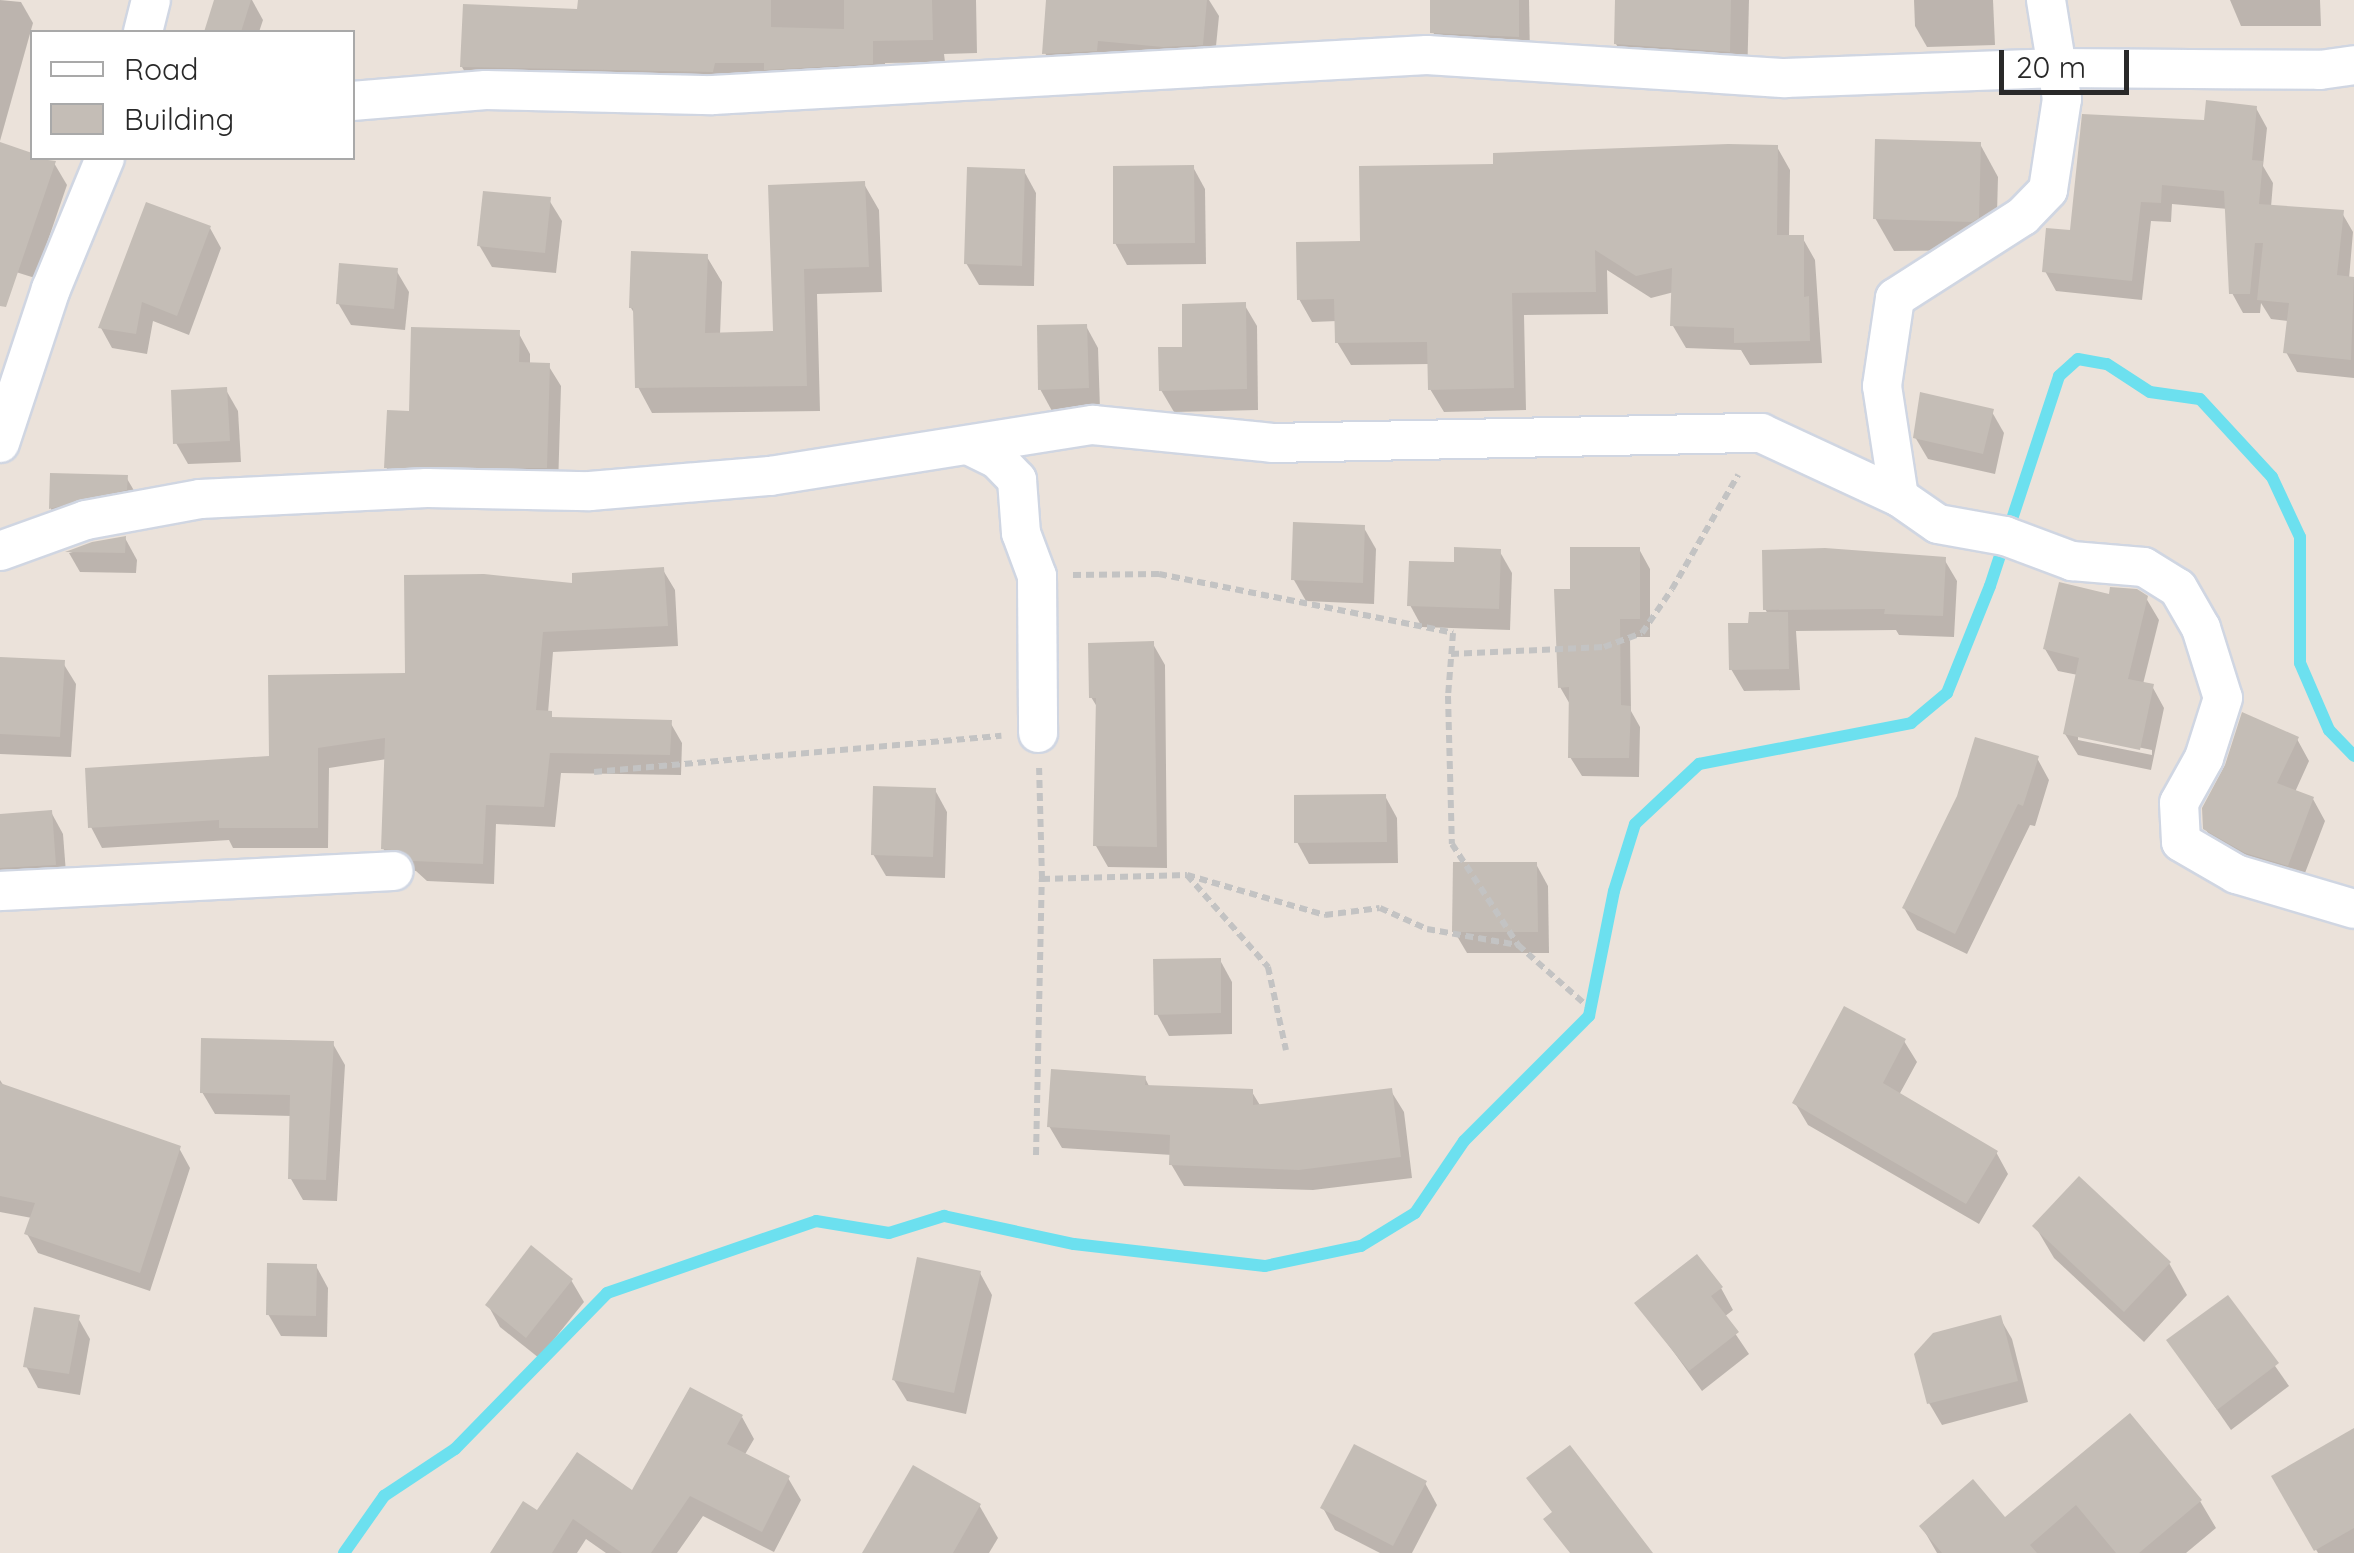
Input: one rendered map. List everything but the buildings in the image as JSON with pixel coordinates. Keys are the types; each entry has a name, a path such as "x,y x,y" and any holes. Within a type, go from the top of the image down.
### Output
{"street":[{"path":"144,30 151,0"},
{"path":"1899,497 1882,386 1895,298 2023,216 2048,190 2062,99 2046,0"},
{"path":"355,101 486,90 713,95 1426,55 1785,78 2058,68 2320,70 2354,65"},
{"path":"0,444 51,290 103,160"},
{"path":"0,550 86,520 200,499 428,488 590,491 770,476 1093,425 1272,442 1761,433 1899,497 1938,524 2012,539 2072,561 2144,567 2178,588 2202,628 2223,698 2204,758 2179,803 2181,842 2236,874 2354,909"},
{"path":"970,446 996,459 1017,480 1021,533 1037,576 1038,733"},
{"path":"0,891 393,871"}],"path":[{"path":"1451,654 1604,647 1642,633 1672,589 1761,433"},
{"path":"1037,576 1159,574 1453,633 1452,844 1518,945 1586,1005"},
{"path":"594,772 1038,733 1042,879 1036,1155"},
{"path":"1042,879 1186,874 1325,915 1380,908 1426,930 1518,945"},
{"path":"1186,874 1268,967 1286,1050"}],"waterway":[{"path":"344,1553 384,1496 455,1449 607,1293 816,1221 889,1233 944,1216 1074,1244 1265,1266 1361,1246 1415,1213 1464,1141 1589,1016 1614,891 1635,824 1699,764 1911,723 1947,693 1990,586 2059,376 2078,359 2107,364 2150,392 2200,399 2272,477 2300,537 2300,663 2329,730 2354,756"}]}
